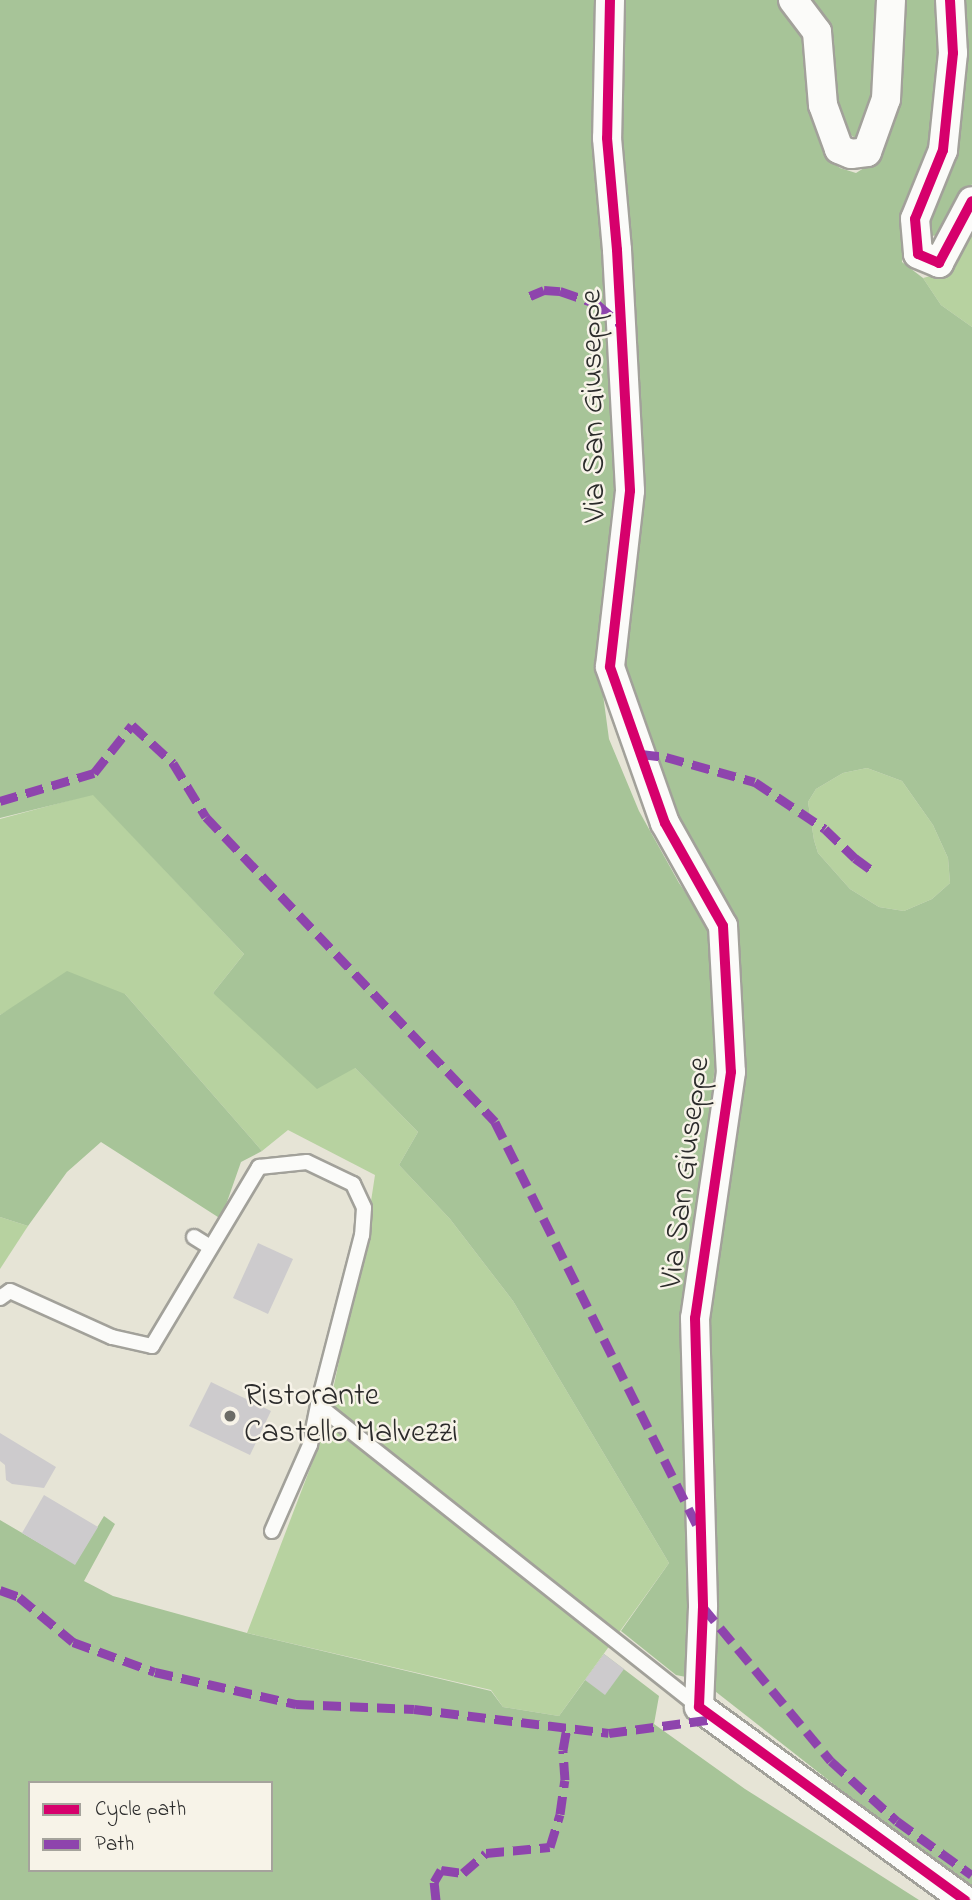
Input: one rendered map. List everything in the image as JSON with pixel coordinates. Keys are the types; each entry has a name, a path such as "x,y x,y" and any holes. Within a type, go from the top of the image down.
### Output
{"street":[{"name":"Via San Giuseppe","path":"610,0 607,138 617,250 630,491 610,667 665,823 723,926 731,1072 695,1318 703,1607 699,1707"},
{"path":"793,0 817,32 823,105 839,149 851,154 867,152 886,99 891,0"},
{"path":"950,0 953,53 943,150 915,219 918,254 939,263 972,201"},
{"path":"699,1707 965,1900"}],"lane":[{"path":"0,1298 9,1291 112,1337 152,1346 259,1167 307,1162 353,1184 364,1208 362,1235 310,1444 272,1531"},
{"path":"194,1237 210,1247"},
{"path":"318,1405 699,1707"}],"green space":[{"path":"0,0 602,0 618,409 615,521 599,665 609,739 639,811 679,883 710,928 717,1048 687,1317 691,1678 676,1675 621,1631 669,1563 513,1301 450,1219 399,1165 418,1132 355,1068 317,1089 213,993 244,954 93,795 0,818"},
{"path":"625,0 779,0 803,27 815,129 825,157 840,168 856,173 880,158 891,119 897,0 943,0 935,139 907,217 902,262 923,278 941,305 972,327 972,1888 878,1819 711,1688 707,1311 731,923 673,812 622,656 617,132","holes":["867,768 902,781 933,825 948,858 950,883 932,899 904,911 879,907 850,889 818,853 808,802 816,789 843,773"]},
{"path":"810,0 884,0 868,130 855,138 839,126"},
{"path":"956,0 972,0 972,184 946,235 929,236 924,217"},
{"path":"972,224 972,327 941,305 923,278 945,272"},
{"path":"867,768 902,781 933,825 948,858 950,883 932,899 904,911 879,907 850,889 818,853 814,840 808,802 816,789 843,773"},
{"path":"93,794 244,954 213,993 355,1068 418,1132 399,1165 450,1219 513,1301 669,1563 559,1716 503,1707 491,1690 247,1633 324,1432 366,1234 375,1175 288,1130 262,1151 125,994 14,1007 0,1015 0,819"},
{"path":"67,971 125,994 262,1151 241,1162 221,1219 101,1142 67,1172 28,1226 0,1217 0,1015"},
{"path":"0,1217 28,1226 0,1269"},
{"path":"104,1516 115,1524 84,1581 113,1596 247,1633 491,1691 503,1707 559,1716 604,1654 659,1696 654,1724 745,1789 919,1900 0,1900 0,1520 75,1564"}],"building":[{"path":"258,1243 293,1259 268,1314 233,1298"},
{"path":"211,1382 271,1411 250,1455 189,1426"},
{"path":"0,1433 56,1467 44,1488 12,1484 6,1480 5,1465 0,1461"},
{"path":"44,1495 98,1527 75,1565 22,1533"},
{"path":"604,1654 624,1669 605,1695 585,1680"}],"marked path":[{"path":"530,296 544,290 560,291 597,304 622,326"},
{"path":"0,801 94,773 132,725 173,763 206,817 495,1122 697,1526"},
{"path":"641,754 666,757 755,782 825,829 855,858 876,873"},
{"path":"0,1590 19,1597 73,1642 155,1672 296,1704 414,1709 609,1733 714,1719"},
{"path":"703,1607 831,1761 897,1821 972,1875"},
{"path":"436,1900 434,1882 441,1870 463,1873 486,1853 550,1847 560,1814 565,1780 563,1750 567,1728"}],"cycle path":[{"path":"610,0 607,138 617,250 630,491 610,667 665,823 723,926 731,1072 695,1318 703,1607 699,1707 965,1900"},
{"path":"950,0 953,53 943,150 915,219 918,254 939,263 972,201"}],"place":[{"name":"Ristorante Castello Malvezzi","path":"230,1416"}]}
